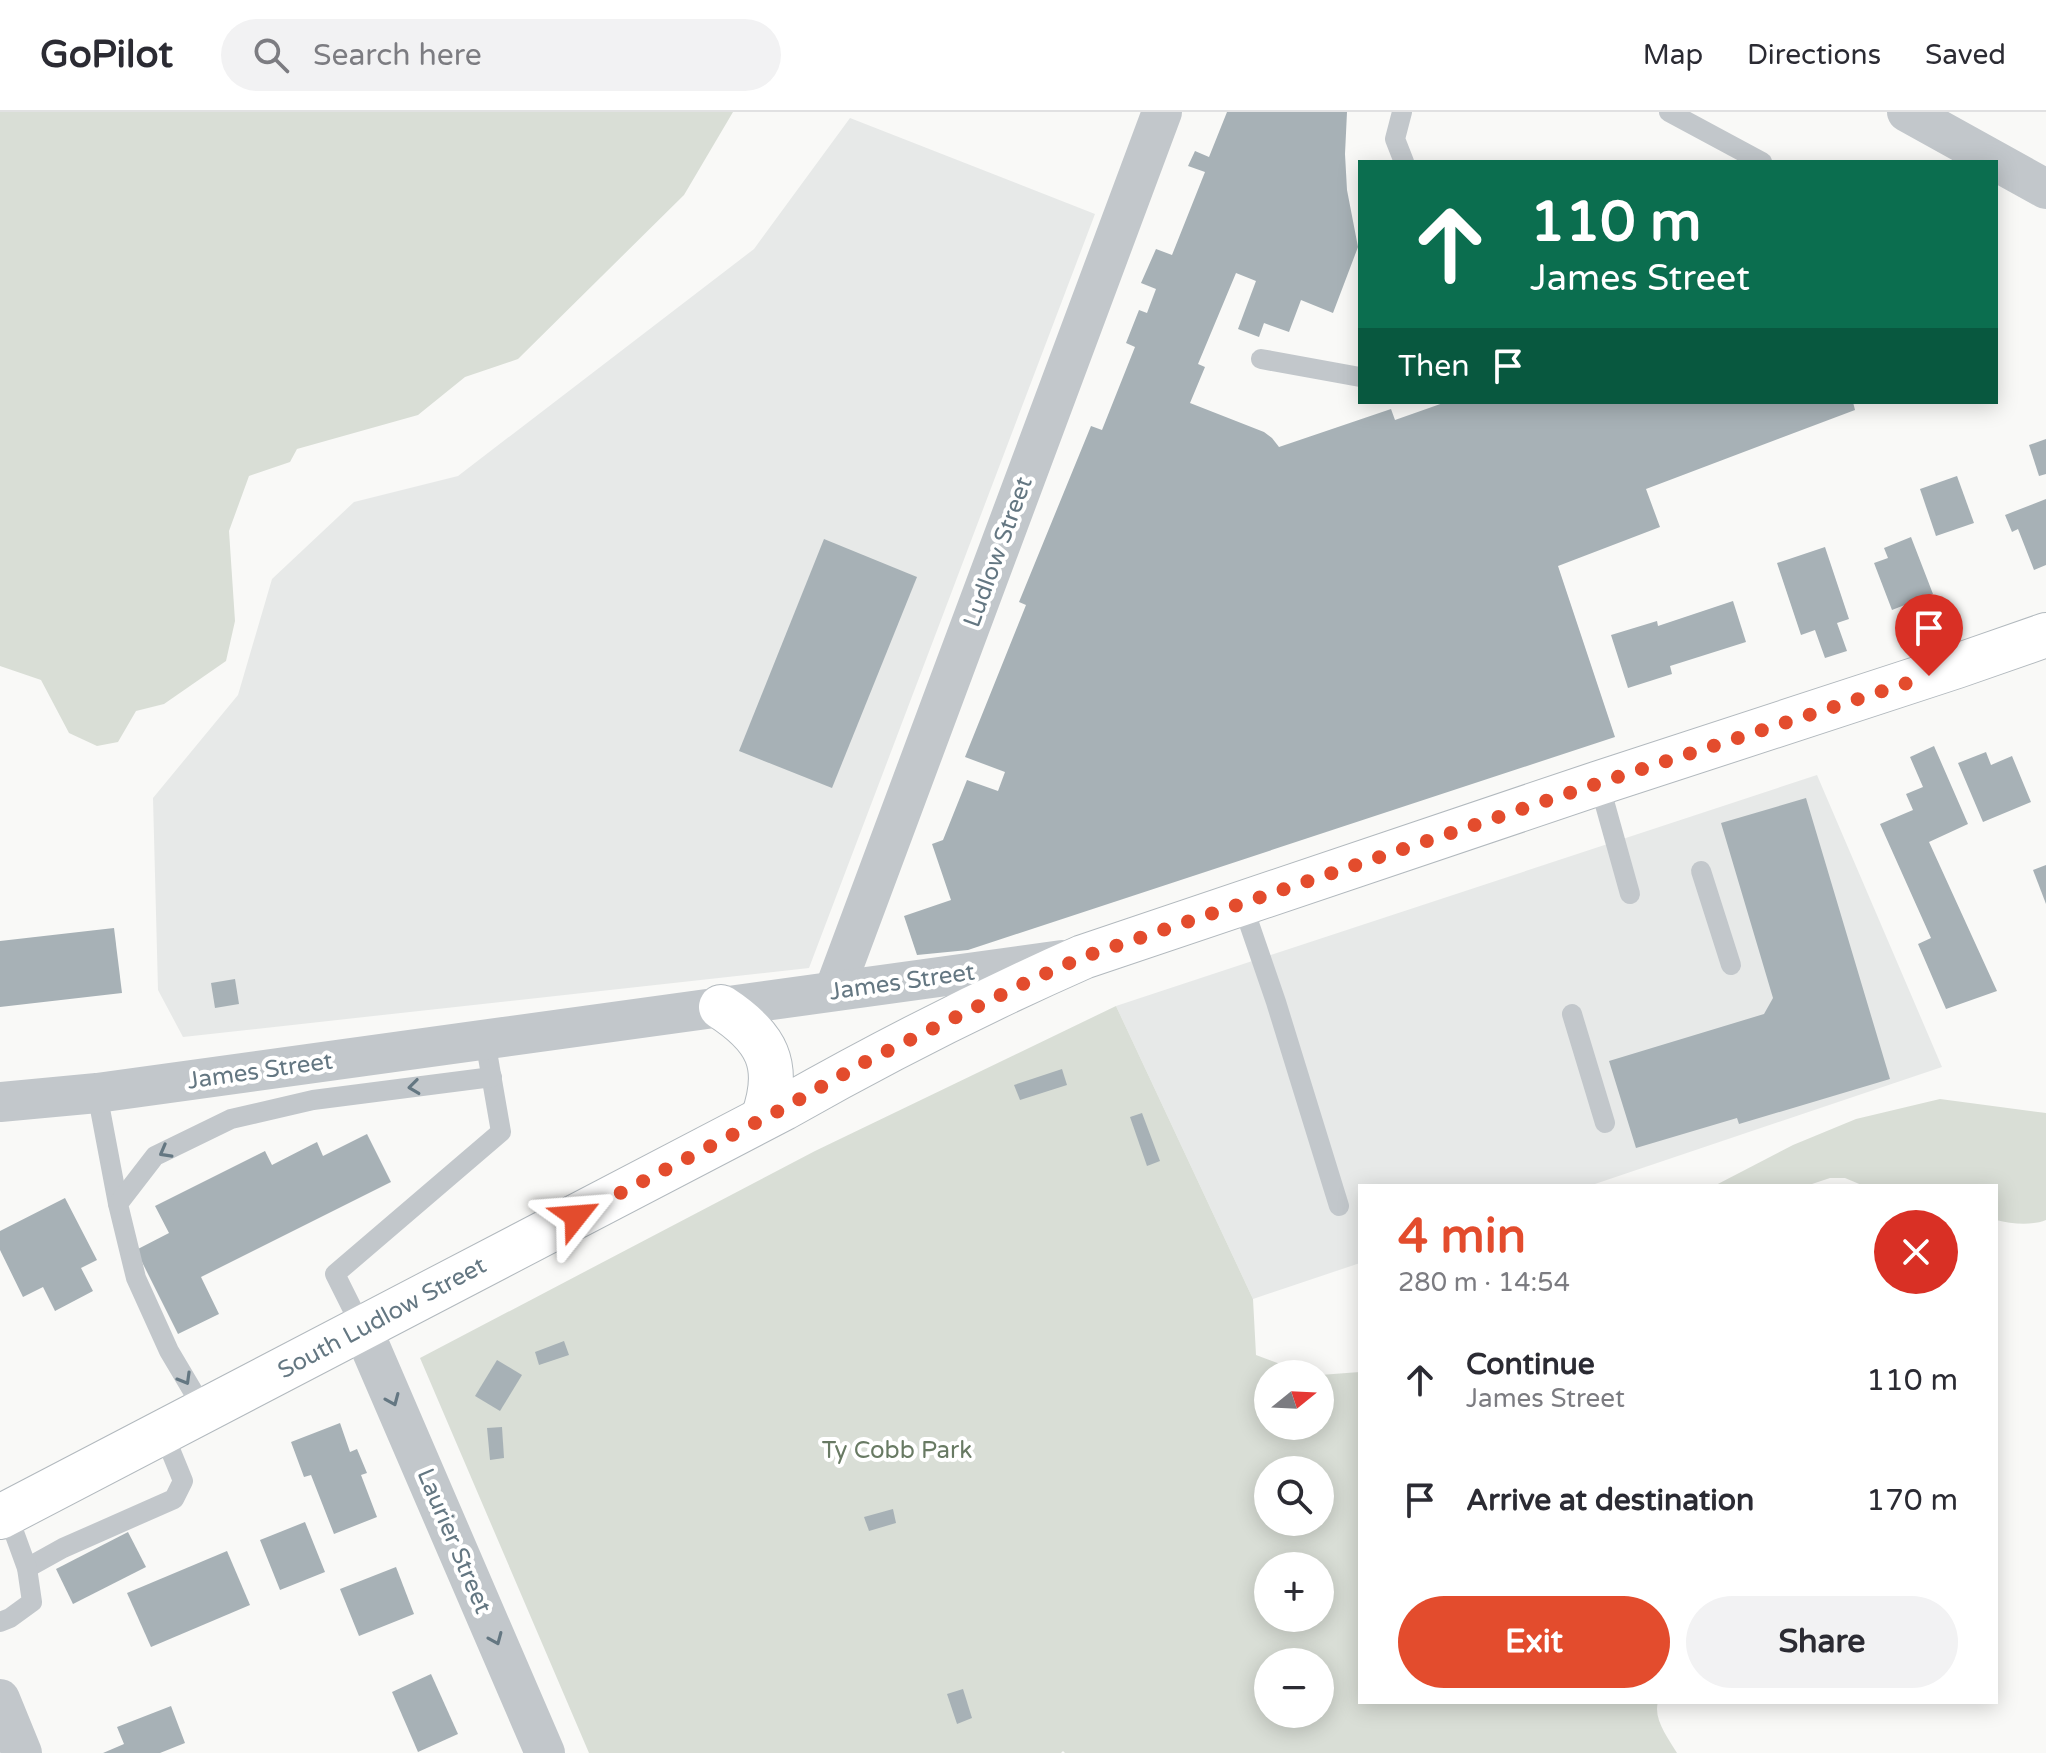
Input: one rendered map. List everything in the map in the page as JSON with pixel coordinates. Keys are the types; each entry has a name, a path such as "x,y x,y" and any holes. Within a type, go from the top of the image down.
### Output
{"main road":[{"name":"James Street","path":"1083,957 2046,635"},
{"name":"South Ludlow Street","path":"4,1515 863,1063 1083,957"},
{"path":"721,1007 751,1029 763,1045 770,1065 772,1085 763,1118"}],"street":[{"name":"Ludlow Street","path":"834,991 1162,112"},
{"path":"1907,112 1983,160"},
{"path":"1998,170 2022,185"},
{"name":"James Street","path":"0,1102 488,1058 721,1007 1083,957"},
{"name":"Laurier Street","path":"362,1328 545,1753"},
{"path":"0,1699 22,1753"}],"lane":[{"path":"1402,112 1395,139 1403,160"},
{"path":"1669,112 1758,160"},
{"path":"1261,359 1358,377"},
{"path":"1599,783 1630,894"},
{"path":"1701,871 1731,965"},
{"path":"1242,903 1339,1206"},
{"path":"1572,1014 1605,1123"},
{"path":"118,1204 155,1156 231,1119 488,1058 501,1132 335,1274 362,1328"},
{"path":"97,1093 136,1278 169,1351 204,1410"},
{"path":"27,1568 63,1548 174,1499 183,1481 163,1432"},
{"path":"0,1622 32,1602 27,1568 4,1515"}],"shaded area":[{"path":"850,118 1095,214 809,968 183,1037 158,990 153,798 238,695 272,579 354,502 458,476 754,249"},
{"path":"1817,775 1942,1067 1595,1184 1358,1184 1358,1264 1253,1299 1116,1006"}],"green space":[{"path":"0,112 733,112 684,195 518,359 465,377 418,415 297,449 290,462 249,476 229,531 235,621 226,661 164,704 136,711 118,742 97,746 69,733 41,680 0,666"},
{"name":"Ty Cobb Park","path":"1116,1006 1253,1299 1256,1355 1269,1360 1254,1360 1254,1440 1334,1440 1334,1374 1358,1372 1358,1704 1658,1704 1659,1722 1677,1753 1063,1751 589,1753 420,1358 815,1151"},
{"path":"1940,1099 2046,1113 2046,1220 2021,1224 1998,1220 1998,1184 1859,1184 1845,1178 1830,1178 1812,1184 1718,1184 1793,1145 1856,1119"}],"building":[{"path":"1227,112 1347,112 1347,190 1358,247 1333,313 1301,300 1289,332 1264,323 1259,337 1238,329 1256,281 1236,273 1198,364 1205,367 1190,403 1264,432 1279,447 1391,409 1395,420 1440,404 1854,404 1855,410 1646,489 1660,527 1558,566 1615,737 968,950 917,955 904,916 951,900 932,844 943,840 967,780 998,791 1005,772 965,757 1026,605 1019,602 1091,426 1102,430 1135,347 1126,343 1139,310 1147,313 1156,289 1141,283 1156,249 1172,255 1205,172 1188,166 1195,151 1209,157"},
{"path":"2046,439 2046,474 2039,476 2029,445"},
{"path":"1957,476 1974,523 1936,536 1920,489"},
{"path":"2046,499 2046,565 2034,570 2018,529 2012,532 2005,515"},
{"path":"1911,537 1933,594 1892,610 1874,563 1888,558 1884,548"},
{"path":"824,539 917,577 832,788 739,751"},
{"path":"1825,547 1849,619 1837,623 1847,651 1825,658 1815,630 1801,635 1777,563"},
{"path":"1733,601 1746,642 1670,666 1672,674 1628,688 1611,635 1657,621 1658,626"},
{"path":"1934,746 1968,824 1929,842 1997,991 1946,1009 1918,944 1931,938 1880,824 1913,810 1906,794 1923,787 1910,757"},
{"path":"1986,752 1991,765 2012,756 2031,802 1983,822 1958,763"},
{"path":"1806,798 1890,1079 1739,1124 1737,1118 1636,1148 1609,1061 1764,1014 1773,998 1721,823"},
{"path":"2046,865 2046,904 2033,870"},
{"path":"114,928 122,993 0,1007 0,941"},
{"path":"235,979 239,1004 215,1008 211,983"},
{"path":"1062,1069 1067,1085 1020,1100 1014,1085"},
{"path":"1142,1113 1160,1161 1147,1166 1130,1117"},
{"path":"367,1134 391,1182 201,1277 219,1314 178,1334 136,1250 169,1233 155,1206 265,1151 272,1165 317,1142 323,1156"},
{"path":"65,1198 97,1260 81,1268 93,1291 55,1311 43,1287 23,1297 0,1250 0,1231"},
{"path":"564,1341 569,1355 539,1365 535,1352"},
{"path":"497,1360 522,1375 500,1411 475,1396"},
{"path":"340,1423 350,1452 357,1449 367,1473 361,1475 377,1517 334,1534 311,1475 304,1477 291,1442"},
{"path":"502,1427 504,1458 490,1460 487,1428"},
{"path":"893,1509 896,1523 869,1531 864,1517"},
{"path":"305,1522 325,1572 280,1590 260,1540"},
{"path":"128,1532 146,1567 73,1604 56,1569"},
{"path":"227,1551 250,1605 151,1647 127,1593"},
{"path":"396,1567 414,1614 359,1636 340,1589"},
{"path":"431,1674 458,1734 418,1752 392,1692"},
{"path":"963,1689 972,1718 957,1724 947,1694"},
{"path":"171,1706 185,1743 160,1753 103,1753 124,1744 117,1727"}],"route":[{"path":"576,1216 784,1108 863,1063 1083,957 1599,783 1929,676"}]}
